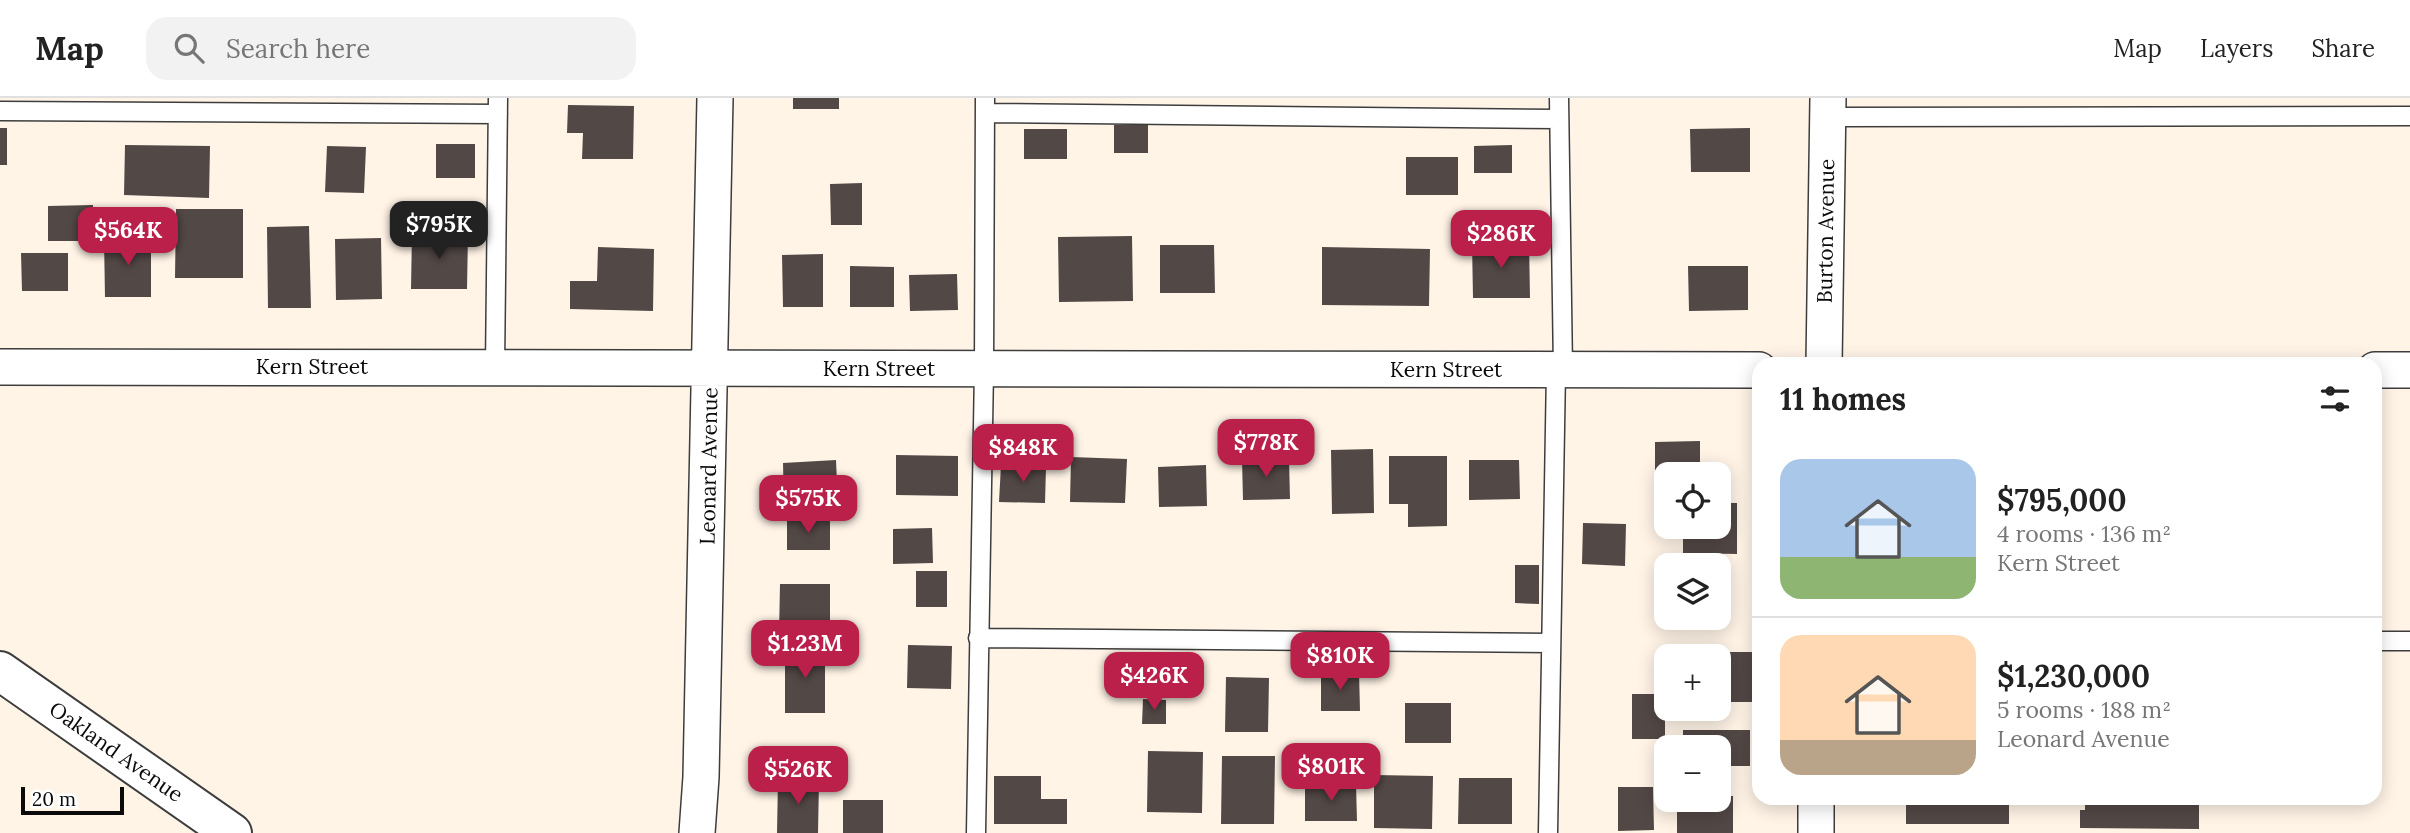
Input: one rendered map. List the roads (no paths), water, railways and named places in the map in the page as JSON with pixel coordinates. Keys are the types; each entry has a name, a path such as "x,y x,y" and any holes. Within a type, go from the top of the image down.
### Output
{"street":[{"name":"Leonard Avenue","path":"697,833 701,777 711,369 715,98"},
{"name":"Burton Avenue","path":"1824,357 1828,107"},
{"name":"Kern Street","path":"0,367 1752,370"},
{"path":"2382,370 2410,370"},
{"name":"Oakland Avenue","path":"0,671 223,830"},
{"path":"1816,805 1816,833"}],"lane":[{"path":"1548,833 1559,370 1559,98"},
{"path":"976,833 984,369 985,105 1559,119"},
{"path":"0,111 498,106 495,368"},
{"path":"1828,107 2410,116"},
{"path":"978,638 1551,643"},
{"path":"2382,641 2410,641"}]}
